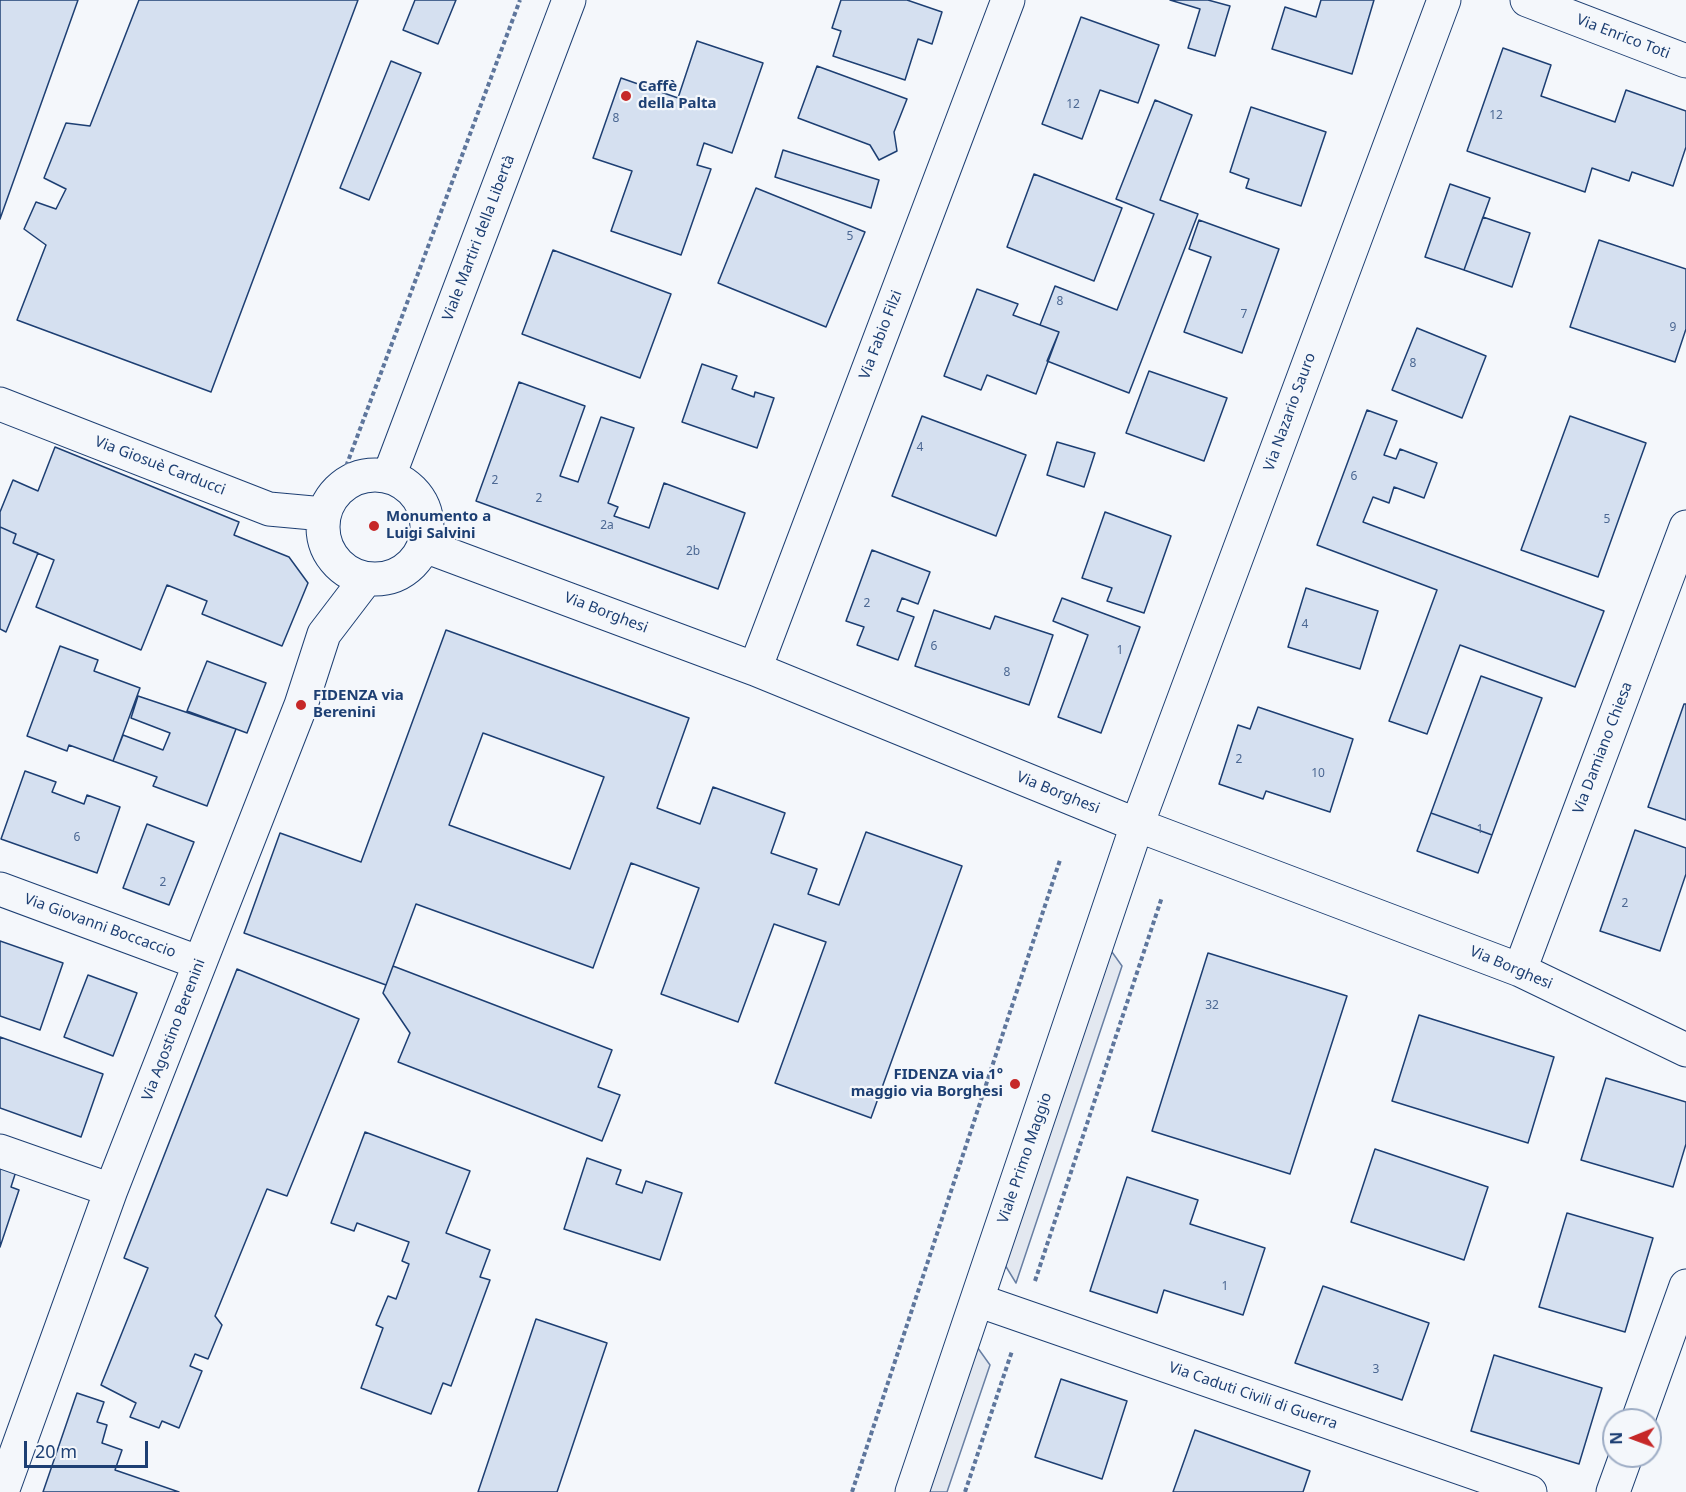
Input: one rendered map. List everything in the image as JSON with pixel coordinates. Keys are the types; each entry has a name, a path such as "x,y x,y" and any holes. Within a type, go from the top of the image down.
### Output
{"street":[{"name":"Viale Martiri della Libertà","path":"389,476 569,0"},
{"name":"Via Fabio Filzi","path":"755,669 1008,0"},
{"name":"Via Nazario Sauro","path":"1137,825 1444,0"},
{"name":"Via Enrico Toti","path":"1527,0 1686,61"},
{"name":"Via Giosuè Carducci","path":"0,404 269,509 324,514"},
{"path":"373,474 389,476 414,491 423,503 428,532 425,546 418,559 408,569 381,580 348,574 327,549 323,532 324,514 331,498 342,486 357,478 373,474"},
{"name":"Via Damiano Chiesa","path":"1520,970 1686,527"},
{"name":"Via Borghesi","path":"425,546 755,669 1137,825 1520,970 1686,1050"},
{"name":"Via Agostino Berenini","path":"2,1492 111,1190 301,705 324,634 366,579"},
{"name":"Viale Primo Maggio","path":"912,1492 1137,825"},
{"name":"Via Giovanni Boccaccio","path":"0,889 200,963"},
{"path":"0,1151 111,1190"},
{"path":"1642,1408 1686,1286"},
{"name":"Via Caduti Civili di Guerra","path":"977,1300 1530,1492"},
{"path":"1613,1492 1622,1468"}],"path":[{"path":"342,486 340,476 520,0"},
{"path":"852,1492 1060,860"},
{"path":"965,1492 1162,897"}],"shaded area":[{"path":"1102,938 1122,966 1016,1283 997,1252"},
{"path":"970,1337 990,1365 947,1492 918,1492"}],"building":[{"path":"0,0 78,0 0,219"},
{"path":"139,0 358,0 211,392 17,320 46,245 24,229 36,202 56,209 66,189 44,178 66,123 90,126"},
{"path":"415,0 456,0 438,44 403,30"},
{"path":"841,0 907,0 942,12 932,44 918,39 905,80 833,56 841,31 832,28"},
{"path":"1170,0 1208,0 1230,6 1215,56 1188,48 1200,9"},
{"path":"1321,0 1374,0 1352,74 1272,49 1285,7 1316,17"},
{"path":"1081,17 1159,45 1138,103 1100,90 1082,139 1042,124"},
{"path":"697,41 763,63 732,153 704,143 697,165 711,169 681,255 611,231 632,171 593,158 621,78 678,98"},
{"path":"1503,48 1551,65 1541,96 1615,122 1626,90 1686,111 1686,147 1673,186 1632,172 1629,181 1592,168 1585,192 1467,151"},
{"path":"391,61 421,73 369,200 340,188"},
{"path":"817,66 907,99 894,132 897,151 879,160 870,145 798,118"},
{"path":"1155,100 1192,115 1160,200 1198,214 1129,393 1047,361 1059,332 1040,325 1055,286 1117,310 1154,214 1116,199"},
{"path":"1251,107 1326,132 1301,206 1246,188 1249,179 1230,172"},
{"path":"783,150 879,180 871,208 775,177"},
{"path":"1034,174 1122,208 1094,281 1007,247"},
{"path":"1450,184 1490,198 1464,270 1425,257"},
{"path":"756,188 865,232 826,327 718,283"},
{"path":"1483,217 1530,233 1512,287 1464,270"},
{"path":"1199,220 1279,249 1242,353 1184,332 1211,257 1189,249"},
{"path":"1599,240 1686,269 1686,329 1675,362 1570,327"},
{"path":"553,250 671,294 640,378 522,334"},
{"path":"977,289 1018,304 1013,315 1059,332 1036,394 987,375 981,390 944,376"},
{"path":"1417,328 1486,356 1462,418 1392,390"},
{"path":"702,364 737,376 732,389 754,397 755,392 774,398 757,448 682,422"},
{"path":"1149,371 1227,398 1204,461 1126,433"},
{"path":"519,382 585,406 560,476 578,482 601,417 634,428 608,503 618,507 614,516 649,528 664,483 745,513 718,589 476,501"},
{"path":"1367,410 1397,421 1384,455 1396,459 1400,449 1437,463 1424,498 1394,487 1389,503 1373,497 1363,522 1604,611 1575,687 1460,645 1427,734 1389,721 1437,590 1317,545"},
{"path":"922,416 1026,455 996,536 892,496"},
{"path":"1570,416 1646,443 1598,577 1521,550"},
{"path":"1057,442 1095,453 1084,487 1047,475"},
{"path":"55,447 239,522 234,535 289,557 308,583 282,646 202,614 207,601 167,585 141,650 36,607 54,560 13,543 16,534 0,527 0,512 13,480 38,491"},
{"path":"1105,512 1171,536 1144,613 1107,601 1112,588 1082,578"},
{"path":"0,527 16,534 13,543 38,553 6,632 0,629"},
{"path":"872,550 930,572 918,604 902,598 897,611 914,617 898,660 857,645 864,627 846,621"},
{"path":"1306,588 1378,611 1360,669 1288,647"},
{"path":"1062,598 1140,627 1101,733 1058,717 1088,635 1053,621"},
{"path":"934,610 990,629 995,616 1053,635 1029,705 915,666"},
{"path":"446,630 689,718 657,808 700,824 713,787 785,813 771,853 817,869 808,894 839,905 866,832 962,866 871,1118 775,1083 826,942 774,924 738,1022 661,994 699,888 631,863 593,968 416,904 386,985 244,933 280,833 361,862","holes":["483,733 604,777 570,869 449,825"]},
{"path":"60,646 98,660 94,671 140,688 113,761 69,745 67,751 27,736"},
{"path":"207,661 266,683 247,733 187,711"},
{"path":"1481,676 1542,698 1492,835 1431,813"},
{"path":"138,696 236,729 207,806 153,786 157,777 113,761 123,735 163,750 170,733 131,718"},
{"path":"1684,704 1686,704 1686,820 1648,807"},
{"path":"1258,707 1353,739 1330,812 1266,791 1263,799 1219,784 1238,725 1250,729"},
{"path":"25,771 56,782 52,792 84,804 87,795 120,807 97,873 1,839"},
{"path":"1431,813 1492,835 1478,873 1417,851"},
{"path":"147,824 194,842 169,905 123,888"},
{"path":"1635,830 1686,848 1686,874 1660,951 1600,931"},
{"path":"0,941 63,963 40,1030 0,1016"},
{"path":"1208,953 1347,996 1290,1174 1152,1131"},
{"path":"393,966 612,1050 598,1087 620,1095 602,1141 398,1062 410,1033 383,993"},
{"path":"237,969 359,1019 287,1196 267,1189 215,1316 222,1325 208,1359 195,1354 190,1366 202,1371 179,1428 162,1421 159,1428 130,1417 136,1403 101,1385 148,1268 124,1258"},
{"path":"88,975 137,993 113,1056 64,1037"},
{"path":"1419,1015 1554,1057 1528,1143 1392,1101"},
{"path":"0,1037 103,1074 81,1137 0,1108"},
{"path":"1606,1078 1686,1102 1686,1144 1673,1187 1581,1160"},
{"path":"365,1132 470,1171 446,1233 490,1250 480,1277 490,1280 451,1386 443,1383 431,1414 361,1388 383,1328 376,1325 388,1296 396,1299 409,1264 402,1261 409,1242 357,1223 354,1231 331,1223"},
{"path":"1375,1149 1488,1187 1464,1260 1351,1222"},
{"path":"587,1158 621,1170 616,1184 642,1193 646,1181 682,1193 660,1260 564,1229"},
{"path":"0,1160 18,1165 11,1187 19,1190 0,1247"},
{"path":"1127,1177 1198,1200 1190,1224 1265,1248 1243,1315 1164,1290 1157,1313 1090,1291"},
{"path":"1567,1213 1653,1238 1625,1332 1539,1307"},
{"path":"1323,1286 1429,1323 1402,1400 1295,1363"},
{"path":"536,1319 607,1343 557,1492 478,1492"},
{"path":"1494,1355 1602,1388 1579,1464 1471,1431"},
{"path":"1061,1379 1127,1401 1102,1479 1035,1457"},
{"path":"77,1393 104,1402 97,1422 107,1425 102,1443 122,1450 115,1470 179,1492 43,1492"},
{"path":"1195,1430 1310,1471 1303,1492 1173,1492"}],"place":[{"name":"Caffè della Palta","path":"626,96"},
{"name":"Monumento a Luigi Salvini","path":"374,526"},
{"name":"FIDENZA via Berenini","path":"301,705"},
{"name":"FIDENZA via 1° maggio via Borghesi","path":"1015,1084"}]}
